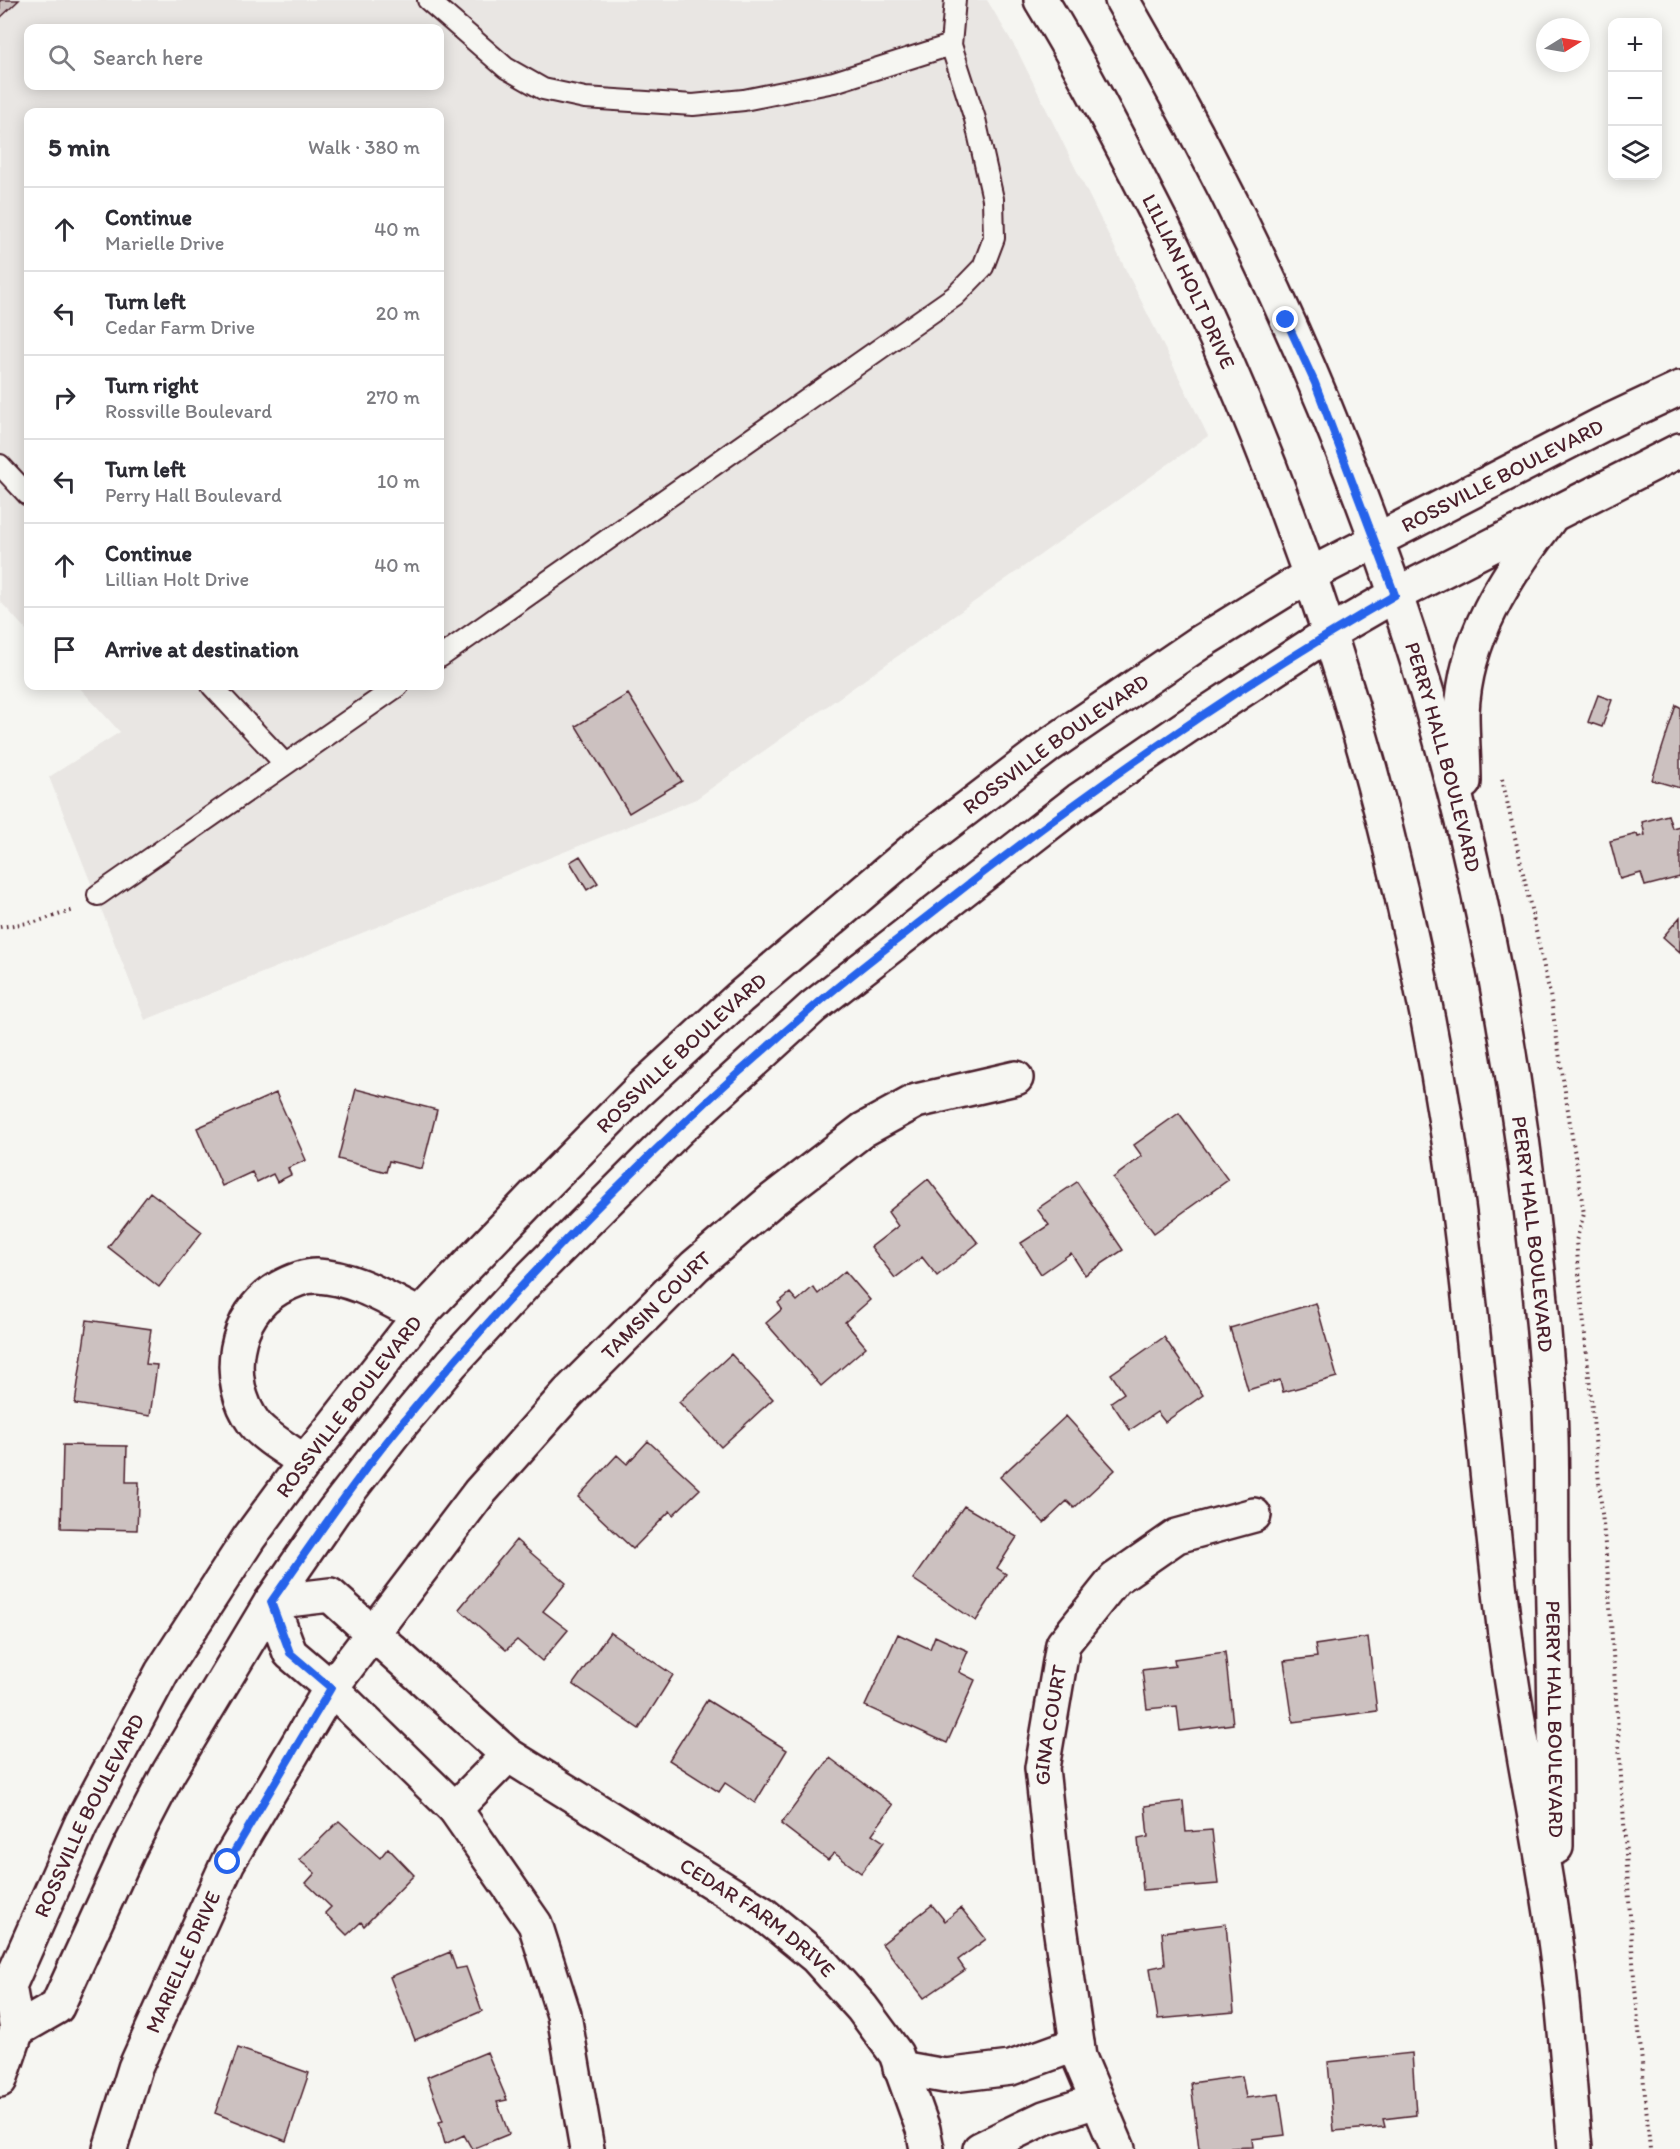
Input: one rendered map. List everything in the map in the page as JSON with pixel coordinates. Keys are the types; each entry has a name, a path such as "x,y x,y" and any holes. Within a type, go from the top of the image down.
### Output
{"main road":[{"name":"LILLIAN HOLT DRIVE","path":"1041,0 1112,127 1205,312 1252,421 1311,574"},
{"path":"1122,0 1204,150 1252,244 1315,383 1375,540"},
{"name":"ROSSVILLE BOULEVARD","path":"0,2080 17,2030 9,1986 87,1811 125,1738 202,1606 305,1462 420,1315 637,1092 739,998 901,860 989,790 1087,718 1199,643 1311,574 1680,388"},
{"path":"17,2030 57,2007 129,1847 174,1762 271,1602 333,1512 452,1363 532,1275 748,1064 822,999 1079,800 1331,632 1395,595 1554,512 1680,450"},
{"path":"1466,837 1462,712 1465,683 1475,643 1499,590 1554,512"},
{"name":"PERRY HALL BOULEVARD","path":"1375,540 1395,595 1438,734 1466,837 1492,960 1532,1215 1549,1397 1556,1948"},
{"name":"PERRY HALL BOULEVARD","path":"1311,574 1331,632 1382,809 1407,914 1436,1061 1449,1139 1467,1286 1504,1631 1556,1948 1575,2149"},
{"name":"TAMSIN COURT","path":"373,1634 479,1493 568,1393 695,1266 771,1201 863,1130 916,1101 1016,1078"},
{"path":"305,1462 255,1425 242,1398 236,1369 238,1339 250,1312 268,1294 289,1282 315,1276 338,1278 367,1288 420,1315"},
{"name":"GINA COURT","path":"1118,2149 1079,2057 1042,1768 1063,1644 1115,1579 1177,1536 1254,1515"},
{"name":"CEDAR FARM DRIVE","path":"271,1602 330,1595 508,1755 762,1912 824,1965 862,2008 896,2054 923,2129 927,2149"},
{"path":"271,1602 290,1653 331,1688 455,1809 535,1924 564,2015 587,2149"},
{"name":"MARIELLE DRIVE","path":"110,2149 135,2068 228,1862 331,1688 373,1634"},
{"path":"455,1809 508,1755"},
{"path":"900,2068 945,2076 1011,2068 1077,2044"},
{"path":"980,2149 1044,2118 1096,2101"}],"lane":[{"path":"428,0 506,68 543,89 596,99 693,105 744,100 834,82 951,45"},
{"path":"444,654 955,296 983,267 994,238 993,199 975,119 951,45 955,0"},
{"path":"0,465 24,491"},
{"path":"216,690 285,764"},
{"path":"98,895 392,690"}],"path":[{"path":"0,927 35,922 69,912 98,895"}],"shaded area":[{"path":"0,0 987,0 1018,52 1208,436 696,799 145,1020 49,777 120,732 82,690 444,690 444,108 24,108 24,628 0,601"}],"building":[{"path":"0,0 19,0 0,18"},
{"path":"628,694 682,781 629,813 576,726"},
{"path":"1598,695 1612,700 1602,727 1588,722"},
{"path":"1676,705 1680,707 1680,788 1652,780"},
{"path":"1668,815 1672,828 1680,826 1680,877 1645,886 1641,873 1620,879 1610,841 1637,834 1638,837 1645,835 1642,822"},
{"path":"580,856 598,883 587,890 570,862"},
{"path":"1680,917 1680,952 1663,937"},
{"path":"356,1089 437,1110 422,1169 389,1161 386,1172 338,1159"},
{"path":"276,1093 306,1160 288,1168 291,1175 277,1182 273,1174 257,1182 252,1172 222,1186 197,1128"},
{"path":"1179,1113 1228,1180 1154,1233 1113,1178 1142,1156 1134,1145"},
{"path":"928,1179 978,1243 937,1276 922,1257 895,1278 871,1247 898,1226 888,1212"},
{"path":"1077,1182 1123,1250 1085,1275 1071,1253 1041,1274 1021,1243 1049,1225 1037,1209"},
{"path":"150,1192 202,1232 159,1287 108,1247"},
{"path":"845,1271 870,1300 845,1322 866,1347 821,1386 766,1323 782,1309 778,1303 790,1293 797,1301 813,1287 818,1294"},
{"path":"1316,1303 1337,1377 1283,1392 1280,1380 1248,1390 1230,1328"},
{"path":"87,1320 151,1329 146,1364 157,1365 150,1416 75,1404"},
{"path":"1164,1337 1203,1395 1165,1422 1157,1412 1130,1430 1111,1402 1124,1393 1111,1374"},
{"path":"731,1354 773,1399 721,1447 679,1402"},
{"path":"1066,1416 1115,1470 1074,1508 1067,1501 1044,1523 1000,1477"},
{"path":"648,1441 700,1489 673,1515 670,1511 633,1549 578,1497 617,1455 627,1464"},
{"path":"63,1445 127,1446 126,1482 139,1482 137,1530 61,1528"},
{"path":"964,1506 1017,1537 997,1568 1006,1574 976,1621 913,1579"},
{"path":"516,1540 566,1583 543,1611 568,1630 542,1661 517,1640 506,1650 459,1609"},
{"path":"610,1632 673,1675 639,1729 573,1684"},
{"path":"898,1634 930,1649 935,1636 968,1651 959,1672 975,1680 947,1743 865,1706"},
{"path":"1368,1637 1377,1711 1293,1722 1284,1661 1317,1657 1315,1645"},
{"path":"1225,1652 1233,1724 1180,1731 1177,1706 1147,1709 1142,1670 1175,1666 1174,1659"},
{"path":"707,1700 787,1750 755,1803 725,1783 719,1792 669,1760"},
{"path":"830,1758 893,1805 872,1834 884,1842 861,1873 834,1853 828,1860 781,1824"},
{"path":"1183,1801 1186,1832 1212,1830 1218,1884 1143,1890 1138,1839 1148,1837 1145,1806"},
{"path":"339,1821 380,1858 388,1848 414,1875 364,1926 361,1922 347,1935 325,1913 331,1907 306,1883 315,1873 299,1860"},
{"path":"932,1905 945,1921 961,1908 986,1939 958,1960 965,1970 924,1998 882,1944"},
{"path":"1226,1924 1234,2012 1158,2019 1150,1968 1165,1965 1162,1932"},
{"path":"450,1952 456,1969 466,1967 482,2011 415,2040 390,1977"},
{"path":"238,2048 309,2073 286,2141 215,2113"},
{"path":"487,2052 507,2100 497,2102 509,2134 472,2149 464,2135 445,2144 439,2122 443,2121 427,2077"},
{"path":"1412,2053 1416,2115 1383,2119 1385,2127 1334,2131 1328,2062"},
{"path":"1242,2076 1246,2098 1279,2094 1285,2135 1252,2139 1253,2147 1199,2149 1191,2083"}],"route":[{"path":"228,1862 331,1688 290,1653 271,1602 333,1512 394,1433 452,1363 532,1275 748,1064 813,1007 976,878 1079,800 1186,726 1331,632 1395,595 1315,383 1286,320"}]}
